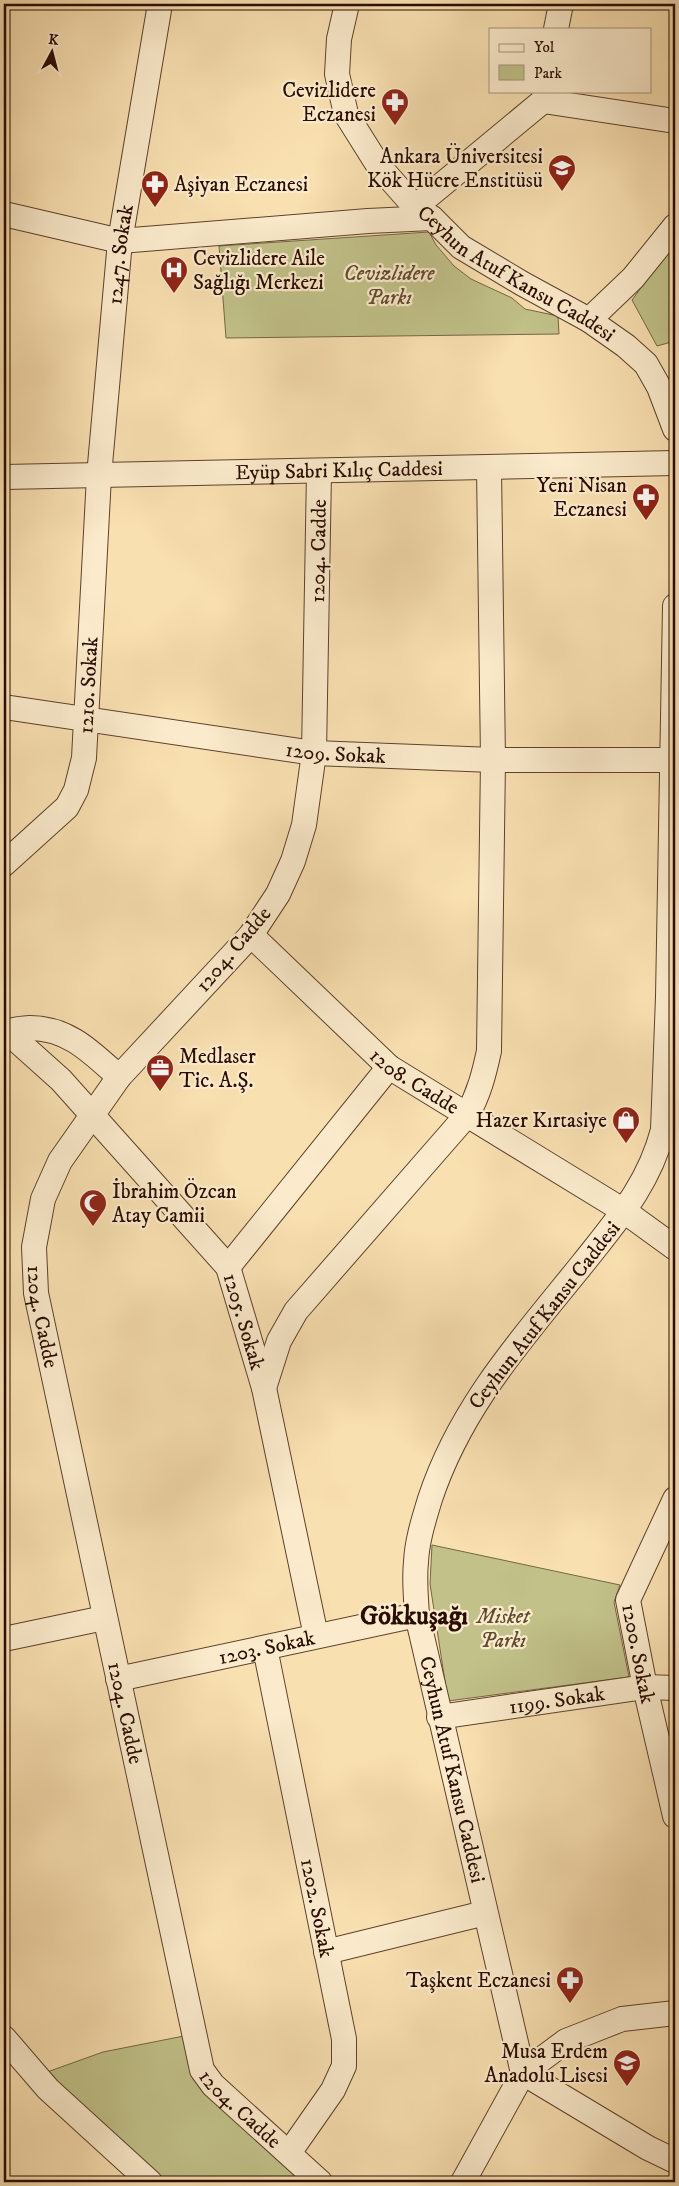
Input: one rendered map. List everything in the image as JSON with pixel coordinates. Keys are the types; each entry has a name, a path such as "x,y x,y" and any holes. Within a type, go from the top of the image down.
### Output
{"street":[{"name":"1247. Sokak","path":"99,476 120,241 160,4"},
{"name":"Ceyhun Atuf Kansu Caddesi","path":"347,4 339,39 337,74 346,114 378,165 423,212 461,247 589,320 626,346 646,364 659,387 675,429"},
{"path":"556,28 561,4"},
{"path":"4,214 120,241 368,221 423,212 544,96 675,121"},
{"path":"589,320 634,278 675,226"},
{"name":"Eyüp Sabri Kılıç Caddesi","path":"4,477 319,472 675,463"},
{"path":"264,1388 279,1341 296,1310 467,1115 478,1096 489,1051 493,760 489,468"},
{"name":"1204. Cadde","path":"319,472 314,753 304,825 293,861 278,894 251,935 119,1077 60,1161 43,1199 34,1247 36,1293 202,2070 213,2085 320,2182"},
{"name":"1210. Sokak","path":"4,864 19,848 61,813 76,790 84,758 99,476"},
{"name":"Ceyhun Atuf Kansu Caddesi","path":"523,2073 439,1717 417,1615 415,1562 422,1526 450,1445 497,1371 624,1211 648,1174 663,1130 672,997 671,760 675,606"},
{"name":"1209. Sokak","path":"4,707 314,753 493,760 671,760"},
{"name":"1208. Cadde","path":"251,935 390,1067 624,1211 675,1248"},
{"path":"4,1031 46,1028 70,1036 90,1050 119,1077"},
{"name":"1205. Sokak","path":"4,1031 61,1080 228,1267 264,1388 316,1636"},
{"path":"228,1267 390,1067"},
{"name":"1200. Sokak","path":"675,1499 628,1600 645,1687 675,1816"},
{"name":"1203. Sokak","path":"118,1679 417,1615"},
{"path":"4,1639 104,1618"},
{"name":"1202. Sokak","path":"265,1648 344,2039 344,2066 333,2090 289,2153"},
{"name":"1199. Sokak","path":"439,1717 645,1687 675,1688"},
{"path":"326,1952 485,1913"},
{"path":"463,2182 523,2073 566,2041 622,2019 675,2013"},
{"path":"4,2038 48,2089 150,2182"},
{"path":"523,2073 648,2148 675,2160"}],"green space":[{"name":"Cevizlidere Parkı","path":"429,232 436,245 454,266 471,279 512,298 525,309 558,316 559,334 226,338 219,246"},
{"path":"675,241 675,341 657,346 632,300"},
{"name":"Misket Parkı","path":"432,1545 620,1585 614,1602 629,1677 448,1701 430,1584"},
{"path":"194,2034 202,2070 320,2182 150,2182 36,2076 103,2052"}],"place":[{"name":"Cevizlidere Eczanesi","path":"395,126"},
{"name":"Ankara Üniversitesi Kök Hücre Enstitüsü","path":"562,192"},
{"name":"Aşiyan Eczanesi","path":"155,208"},
{"name":"Cevizlidere Aile Sağlığı Merkezi","path":"174,294"},
{"name":"Yeni Nisan Eczanesi","path":"646,521"},
{"name":"Medlaser Tic. A.Ş.","path":"160,1092"},
{"name":"Hazer Kırtasiye","path":"626,1144"},
{"name":"İbrahim Özcan Atay Camii","path":"93,1227"},
{"name":"Taşkent Eczanesi","path":"570,2004"},
{"name":"Musa Erdem Anadolu Lisesi","path":"627,2087"}],"district":[{"name":"Gökkuşağı","path":"414,1615"}]}
